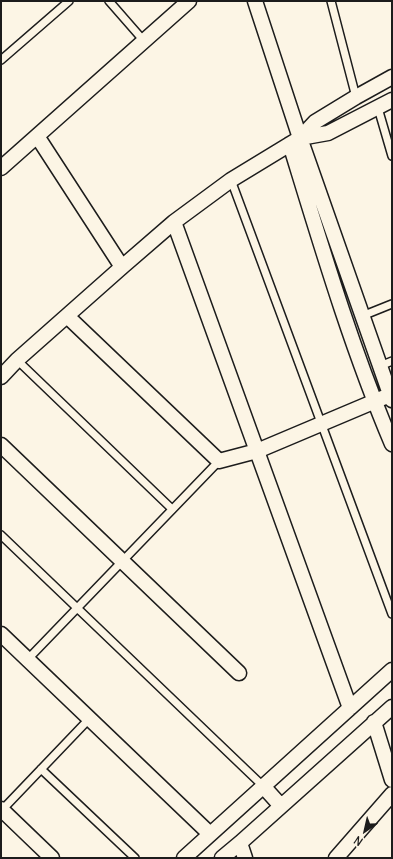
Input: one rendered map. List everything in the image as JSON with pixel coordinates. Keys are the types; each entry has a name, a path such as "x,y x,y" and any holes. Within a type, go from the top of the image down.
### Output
{"street":[{"path":"1,168 189,1"},
{"path":"255,1 341,308 374,401 392,444"},
{"path":"1,377 17,360 174,222 231,180 295,141 315,122 392,77"},
{"path":"295,141 328,134 392,100"},
{"path":"36,136 122,267"},
{"path":"67,316 219,460 257,451 374,401 391,396 386,364 362,316 295,141"},
{"path":"174,222 350,708"},
{"path":"1,445 239,673"},
{"path":"1,634 210,834"},
{"path":"184,858 392,670"},
{"path":"222,858 392,707"},
{"path":"374,722 392,780"},
{"path":"264,786 281,806"},
{"path":"336,858 392,794"},
{"path":"1,810 52,858"},
{"path":"240,843 245,858"}],"lane":[{"path":"1,60 68,1"},
{"path":"109,1 144,41"},
{"path":"332,1 356,97"},
{"path":"378,108 392,156"},
{"path":"231,180 392,614"},
{"path":"362,316 392,304"},
{"path":"17,360 172,509"},
{"path":"28,659 219,460"},
{"path":"1,535 264,786"},
{"path":"1,810 90,718"},
{"path":"41,769 135,858"}]}
